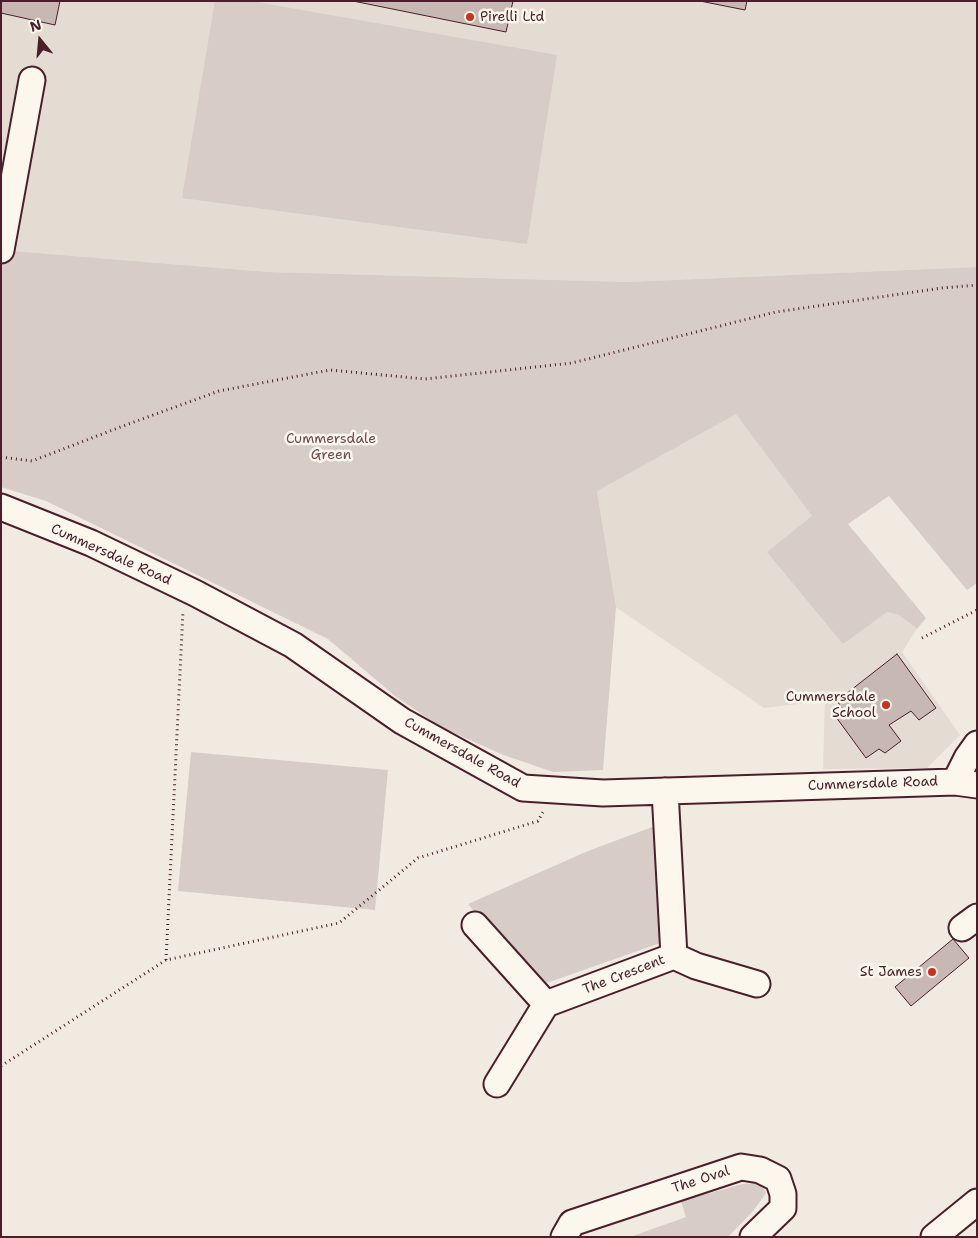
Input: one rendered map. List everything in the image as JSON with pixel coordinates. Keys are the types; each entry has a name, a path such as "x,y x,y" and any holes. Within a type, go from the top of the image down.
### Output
{"street":[{"path":"1,250 32,80"},
{"name":"Cummersdale Road","path":"1,508 90,543 184,588 292,645 402,721 523,788 603,793 966,783"},
{"path":"966,783 967,758 977,744"},
{"name":"The Crescent","path":"546,1004 674,956 665,790"},
{"path":"475,925 546,1004 497,1084"},
{"path":"674,956 696,966 757,984"},
{"name":"The Oval","path":"564,1237 572,1224 741,1167 760,1170 778,1179 783,1194 783,1208 753,1237"},
{"path":"934,1237 977,1202"}],"path":[{"path":"1,457 32,461 219,391 330,370 425,379 572,363 776,312 942,288 977,285"},
{"path":"166,960 184,588"},
{"path":"922,638 977,610"},
{"path":"1,1066 166,960 339,924 418,858 538,821 553,790"}],"shaded area":[{"path":"1,1 977,1 977,267 627,282 268,272 1,250"},
{"path":"736,413 812,516 887,612 899,615 917,629 902,652 960,735 927,768 823,769 825,701 764,708 616,607 597,490"}],"green space":[{"path":"215,1 251,1 557,55 527,244 182,198"},
{"name":"Cummersdale Green","path":"1,250 268,272 627,282 977,267 977,583 967,590 889,496 848,524 926,618 917,629 899,615 887,612 843,644 767,552 812,516 736,414 597,491 616,607 603,770 553,772 501,754 441,727 395,696 328,639 46,501 1,487"},
{"path":"191,752 388,770 375,910 178,891"},
{"path":"655,826 666,941 538,986 468,904 588,851"},
{"path":"761,1183 766,1193 754,1210 728,1237 630,1237 686,1217 681,1201 743,1184"}],"building":[{"path":"1,1 60,1 55,25 1,13"},
{"name":"Pirelli Ltd","path":"353,1 513,1 506,32"},
{"path":"700,1 747,1 745,10"},
{"name":"Cummersdale School","path":"897,654 936,708 919,720 911,711 889,725 901,741 885,753 879,749 866,758 836,717 844,711 837,701"},
{"name":"St James","path":"953,939 969,958 911,1006 895,987"}],"place":[{"name":"Pirelli Ltd","path":"470,17"},
{"name":"Cummersdale School","path":"886,705"},
{"name":"St James","path":"932,972"}]}
